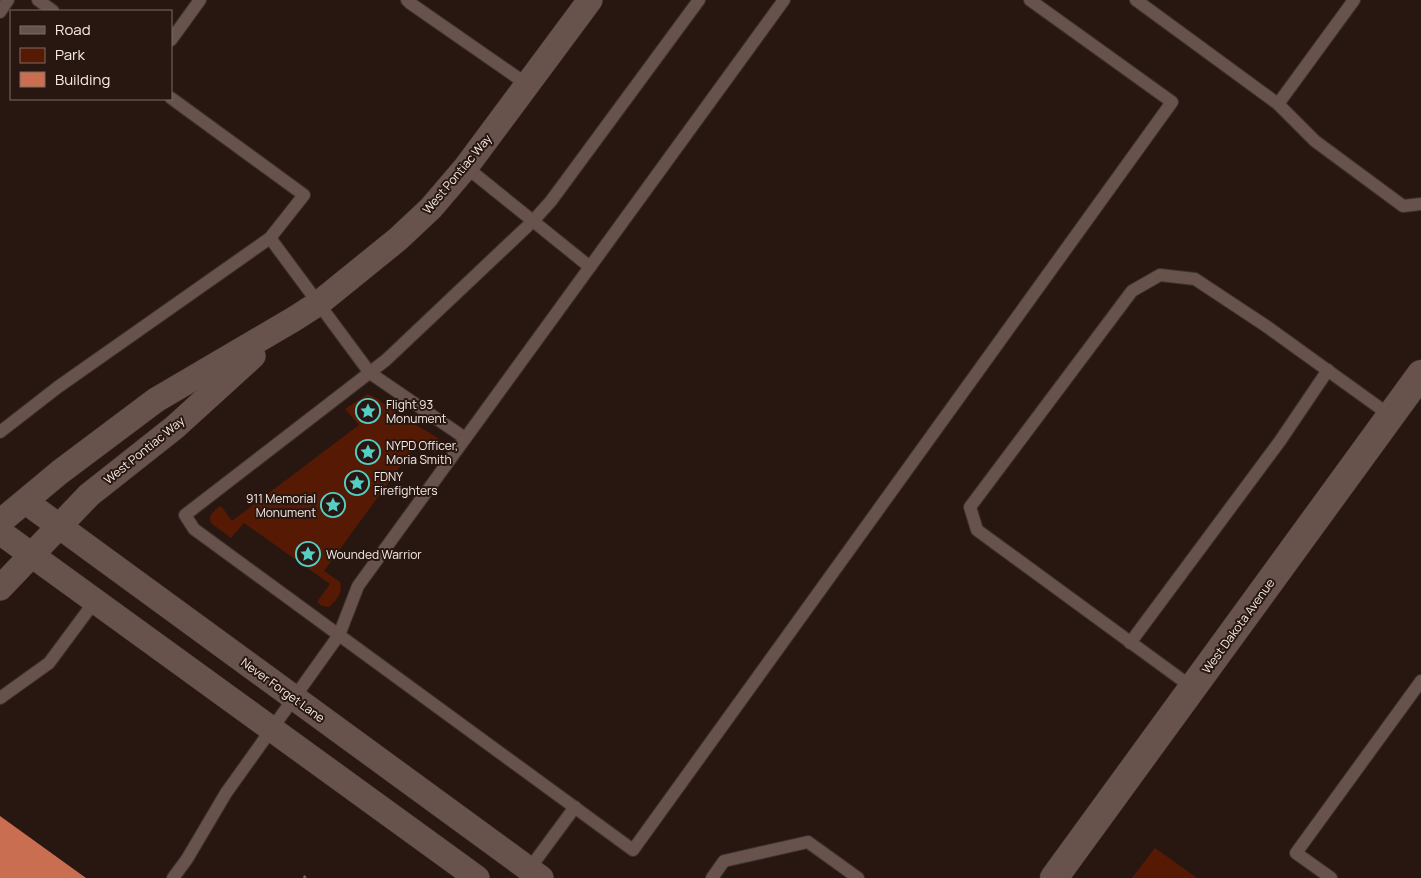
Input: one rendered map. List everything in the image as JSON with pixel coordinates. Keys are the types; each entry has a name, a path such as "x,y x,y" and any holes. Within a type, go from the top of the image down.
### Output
{"street":[{"name":"West Pontiac Way","path":"0,522 60,472 156,400 319,303 398,239 431,208 466,167 590,0"},
{"name":"West Pontiac Way","path":"0,588 89,495 174,427 294,319"},
{"name":"West Dakota Avenue","path":"1054,878 1421,374"},
{"name":"Never Forget Lane","path":"26,502 294,698 531,875"},
{"path":"0,532 477,878"}],"lane":[{"path":"0,12 8,0"},
{"path":"38,0 52,10"},
{"path":"172,39 200,0"},
{"path":"407,0 528,85"},
{"path":"700,0 551,201 533,221 386,360 186,516 194,529 633,850 1172,102 1030,0"},
{"path":"173,878 187,859 226,792 339,635 358,586 784,0"},
{"path":"1136,0 1278,104 1315,141 1403,206 1421,204"},
{"path":"1278,104 1354,0"},
{"path":"0,432 58,387 270,238 304,195 172,99"},
{"path":"466,167 590,267"},
{"path":"270,238 370,373 465,438"},
{"path":"1193,688 977,530 970,507 1132,291 1160,275 1195,279 1266,326 1391,416"},
{"path":"1130,643 1280,441 1328,370"},
{"path":"0,698 49,663 95,601"},
{"path":"1331,878 1296,852 1421,681"},
{"path":"531,875 575,808"},
{"path":"712,878 724,861 808,842 858,878"}],"path":[{"path":"304,878 307,874"}],"green space":[{"path":"368,394 439,439 441,446 435,453 418,442 324,571 340,582 341,590 337,599 329,607 322,606 317,602 330,584 244,523 231,538 211,523 210,516 221,506 232,521 359,425 345,409"},
{"path":"1155,848 1197,878 1132,878"}],"building":[{"path":"0,816 86,878 0,878"}],"place":[{"name":"Flight 93 Monument","path":"368,411"},
{"name":"NYPD Officer, Moria Smith","path":"368,452"},
{"name":"FDNY Firefighters","path":"357,483"},
{"name":"911 Memorial Monument","path":"333,505"},
{"name":"Wounded Warrior","path":"308,554"}]}
